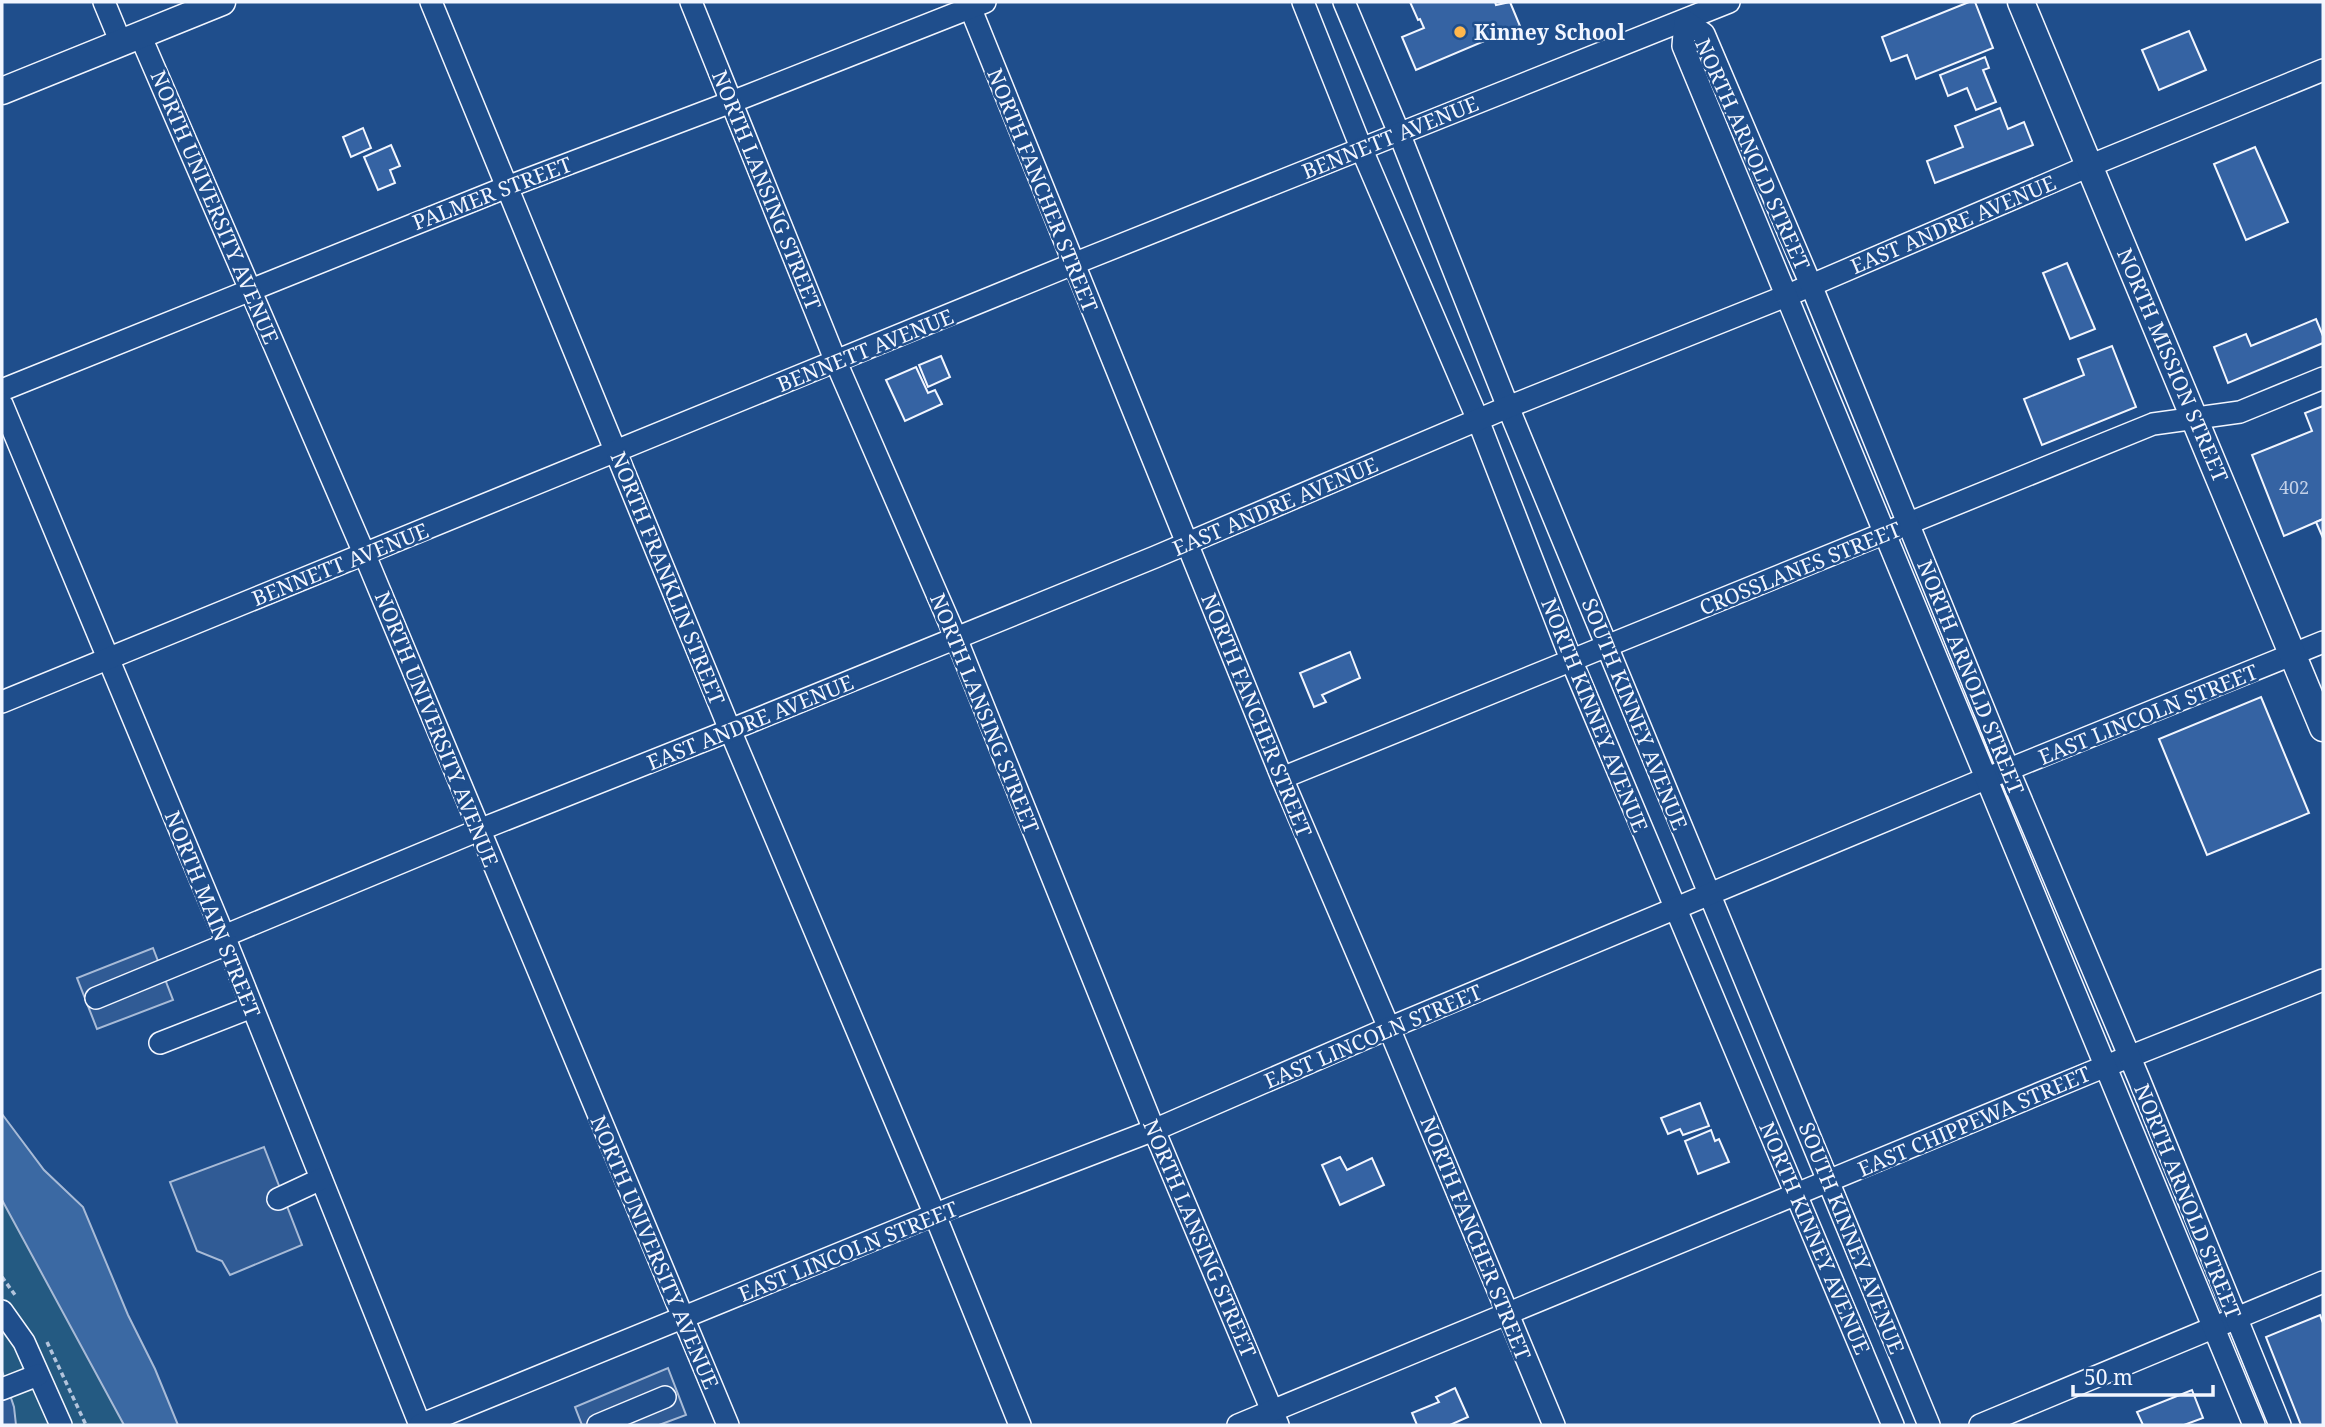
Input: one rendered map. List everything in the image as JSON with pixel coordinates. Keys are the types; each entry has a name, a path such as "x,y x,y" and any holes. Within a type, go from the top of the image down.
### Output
{"main road":[{"path":"2,92 130,39 189,8 222,2"},
{"name":"NORTH MISSION STREET","path":"2021,2 2323,728"}],"street":[{"name":"NORTH UNIVERSITY AVENUE","path":"104,2 130,39 251,290 364,553 728,1425"},
{"name":"NORTH FRANKLIN STREET","path":"431,2 730,730 935,1215 1020,1425"},
{"name":"NORTH LANSING STREET","path":"691,2 836,362 956,638 1154,1129 1275,1418"},
{"name":"NORTH KINNEY AVENUE","path":"1303,2 1362,150 1478,421 1572,662 1894,1425"},
{"name":"SOUTH KINNEY AVENUE","path":"1344,2 1508,407 1929,1425"},
{"name":"BENNETT AVENUE","path":"2,702 1073,264 1729,2"},
{"name":"PALMER STREET","path":"2,390 974,4"},
{"name":"NORTH FANCHER STREET","path":"974,4 1073,264 1282,778 1554,1425"},
{"name":"NORTH ARNOLD STREET","path":"2254,1425 1683,46 1685,21 1704,34 1811,285 2280,1425"},
{"name":"EAST ANDRE AVENUE","path":"96,998 479,830 1187,544 1508,407 1786,296 2089,166 2323,70"},
{"name":"CROSSLANES STREET","path":"1282,778 2153,424 2240,412 2323,378"},
{"name":"NORTH MAIN STREET","path":"2,404 225,940 420,1425"},
{"name":"EAST LINCOLN STREET","path":"420,1425 935,1215 1154,1129 1985,779 2323,642"},
{"name":"EAST CHIPPEWA STREET","path":"1238,1425 1275,1418 1507,1314 2106,1066 2323,980"},
{"path":"160,1043 252,1006"},
{"path":"278,1199 321,1179"},
{"path":"1980,1425 2323,1282"},
{"path":"2,1311 24,1342 61,1425"},
{"path":"2,1389 38,1375"},
{"path":"598,1425 665,1397"}],"shaded area":[{"path":"153,948 173,1000 97,1029 77,978"},
{"path":"2,1114 44,1170 83,1207 178,1425 124,1425 2,1200"},
{"path":"264,1147 302,1245 230,1275 222,1261 197,1251 170,1182"},
{"path":"2,1165 159,1425 2,1425"},
{"path":"668,1368 686,1415 659,1425 582,1425 575,1407"},
{"path":"2,1371 14,1407 16,1425 2,1425"}],"building":[{"name":"Kinney School","path":"1410,2 1495,2 1496,5 1510,2 1520,26 1416,70 1402,37 1424,28"},
{"path":"1969,2 1975,2 1993,48 1916,79 1907,55 1891,61 1882,37"},
{"path":"2189,31 2206,70 2159,90 2142,50"},
{"path":"1985,57 1989,68 1983,70 1996,102 1976,110 1967,88 1948,96 1940,75"},
{"path":"2000,108 2008,129 2024,122 2033,145 1935,183 1927,161 1963,147 1955,126"},
{"path":"363,128 371,148 351,157 343,137"},
{"path":"391,145 400,166 390,170 395,183 378,190 364,157"},
{"path":"2255,147 2288,222 2246,240 2214,164"},
{"path":"2067,263 2095,329 2070,339 2043,273"},
{"path":"2316,319 2323,343 2228,383 2214,347 2246,334 2251,346"},
{"path":"2112,346 2136,407 2042,445 2024,399 2084,375 2078,359"},
{"path":"941,356 950,377 928,387 919,365"},
{"path":"916,367 928,393 935,390 942,404 905,421 886,380"},
{"path":"2323,406 2323,519 2284,536 2252,455 2312,431 2305,413"},
{"path":"2323,519 2323,538 2316,522"},
{"path":"1350,652 1360,678 1322,695 1326,702 1314,707 1300,673"},
{"path":"2261,697 2309,813 2207,855 2159,739"},
{"path":"1700,1103 1709,1126 1683,1135 1680,1129 1668,1134 1661,1118"},
{"path":"1711,1130 1715,1141 1719,1139 1729,1162 1698,1174 1685,1141"},
{"path":"1340,1157 1347,1170 1372,1158 1384,1185 1340,1205 1322,1165"},
{"path":"2320,1315 2323,1323 2323,1425 2301,1425 2266,1337"},
{"path":"1455,1388 1468,1417 1450,1425 1417,1425 1412,1413 1439,1402 1436,1397"},
{"path":"2192,1390 2203,1418 2184,1425 2143,1425 2137,1412"}],"place":[{"name":"Kinney School","path":"1460,32"}]}
